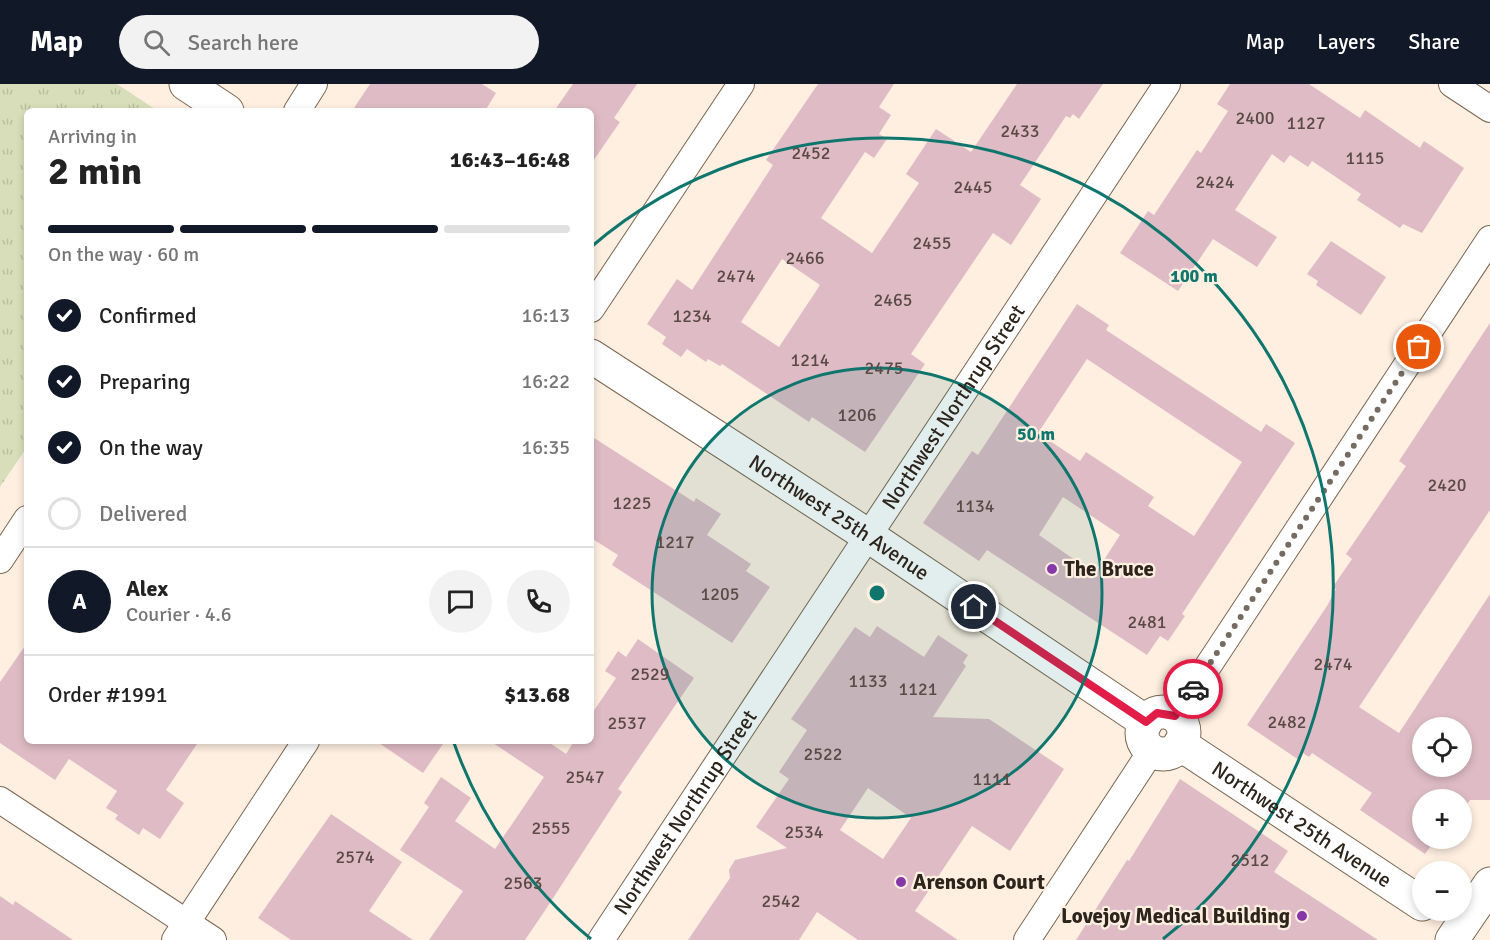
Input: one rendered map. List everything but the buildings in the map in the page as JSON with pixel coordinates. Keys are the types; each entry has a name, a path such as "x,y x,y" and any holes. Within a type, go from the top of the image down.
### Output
{"street":[{"path":"186,84 222,108"},
{"path":"299,108 314,84"},
{"path":"594,304 741,84"},
{"name":"Northwest Northrup Street","path":"601,940 1167,84"},
{"path":"1452,84 1490,109"},
{"path":"1027,940 1490,239"},
{"name":"Northwest 25th Avenue","path":"594,358 867,535 1412,896"},
{"path":"0,560 24,524"},
{"path":"180,932 304,744"},
{"path":"0,800 180,932 213,940"},
{"path":"1443,921 1459,937 1490,884"}],"green space":[{"path":"0,84 117,84 153,108 24,108 24,451 0,487"}],"way so far":[{"path":"1193,689 1419,347"}],"place":[{"name":"The Bruce","path":"1052,569"},
{"name":"Arenson Court","path":"901,882"},
{"name":"Lovejoy Medical Building","path":"1302,916"}],"route":[{"path":"974,607 1146,722 1157,713 1162,712 1175,716 1193,689"}]}
